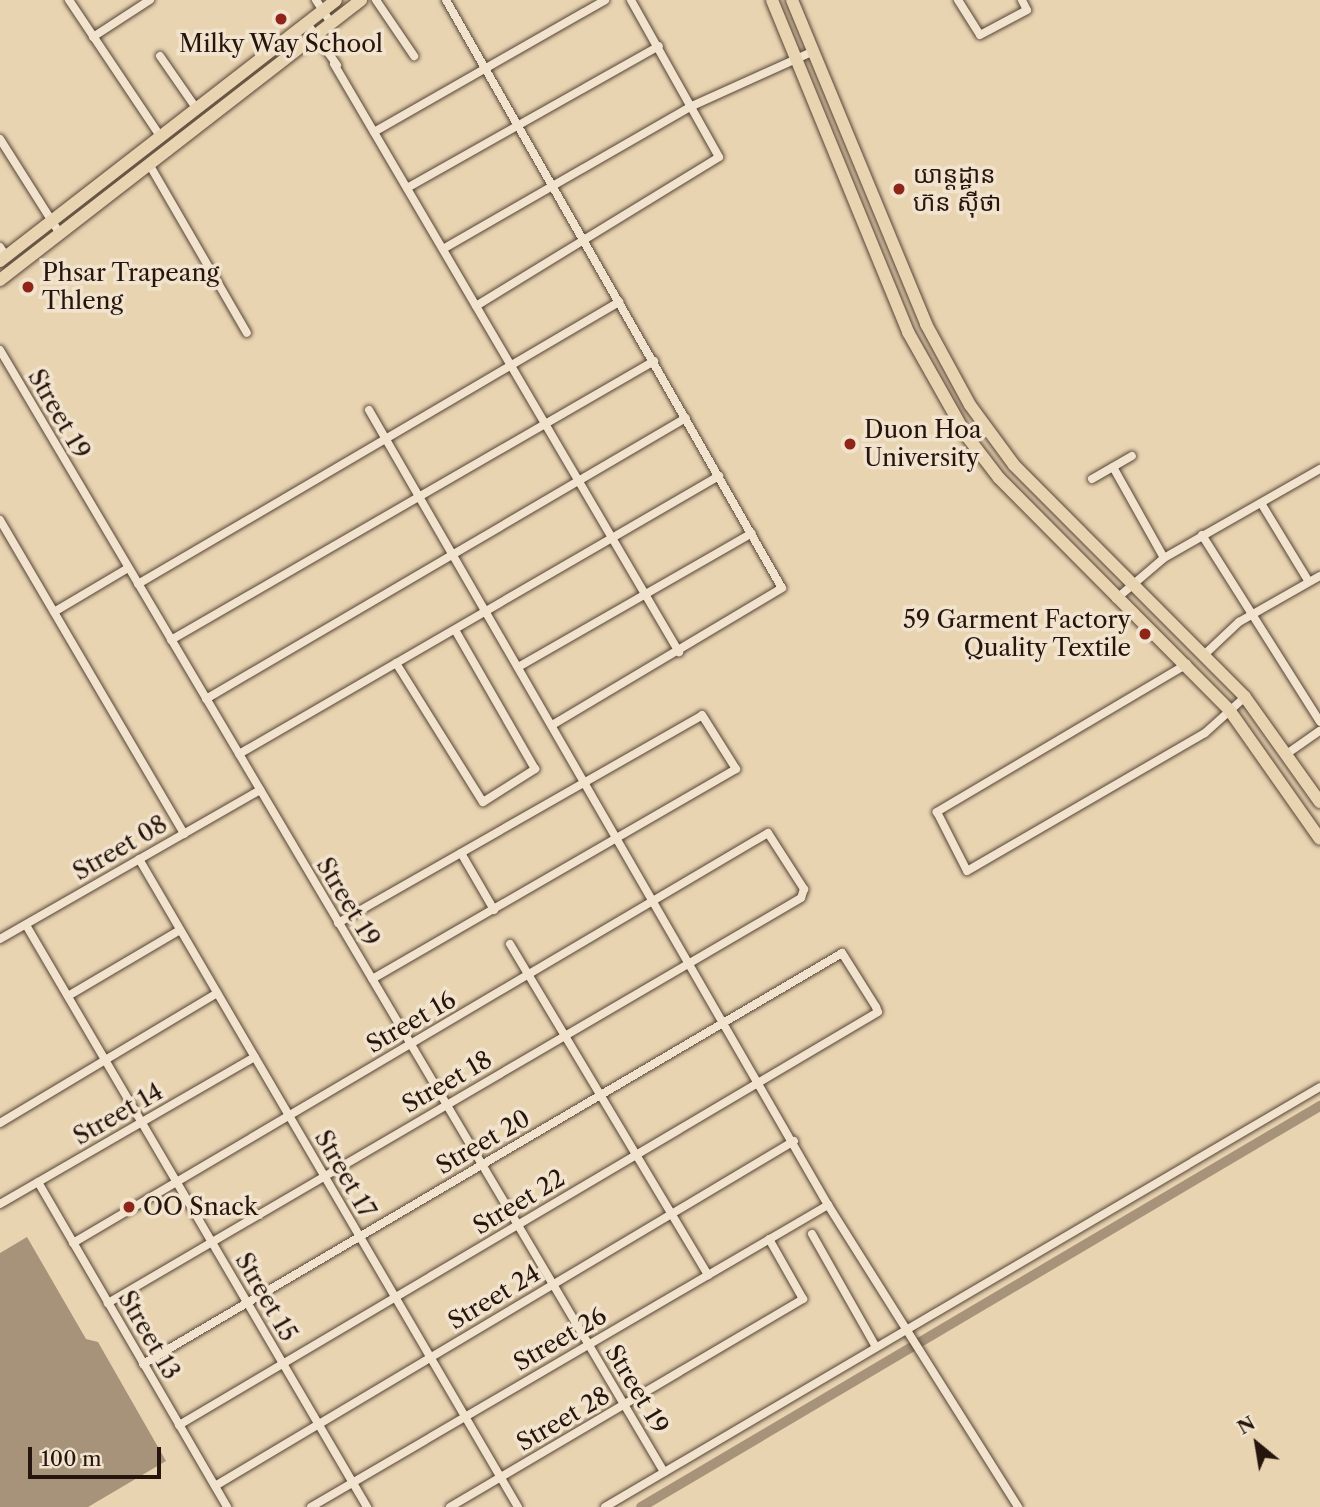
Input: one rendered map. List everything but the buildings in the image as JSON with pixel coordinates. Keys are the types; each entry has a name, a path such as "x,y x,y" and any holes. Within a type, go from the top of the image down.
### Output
{"main road":[{"path":"2,255 52,220 306,23 319,6 336,0"},
{"path":"0,280 361,0"},
{"path":"772,0 919,355 966,435 1116,599 1187,664 1230,711 1320,839"},
{"path":"792,0 937,347 984,426 1130,584 1205,654 1245,697 1288,753 1320,802"},
{"path":"919,355 937,347"},
{"path":"966,435 984,426"}],"street":[{"path":"69,0 160,136"},
{"path":"93,37 150,0"},
{"path":"376,0 414,57"},
{"path":"446,0 752,533 782,590 554,724"},
{"path":"374,132 606,0"},
{"path":"476,306 716,163 718,151 631,0"},
{"path":"958,0 980,35 1027,10 1023,0"},
{"path":"319,6 331,23"},
{"path":"306,23 334,64 679,652"},
{"path":"407,188 518,128 659,46"},
{"path":"443,249 692,106 814,51"},
{"path":"160,56 196,108"},
{"path":"0,139 60,234"},
{"path":"149,164 247,333"},
{"path":"138,584 619,302"},
{"name":"Street 19","path":"0,350 664,1472"},
{"path":"171,640 654,361"},
{"path":"369,410 554,724 689,963 794,1141 828,1205 1018,1507"},
{"path":"206,699 686,418"},
{"path":"1092,479 1132,456"},
{"path":"1113,467 1164,558"},
{"path":"1116,599 1130,584 1164,558 1319,471"},
{"path":"239,754 719,476"},
{"path":"1261,503 1309,582"},
{"path":"0,520 184,834"},
{"path":"520,666 647,597 752,533"},
{"path":"1202,535 1250,616 1320,722"},
{"path":"54,612 128,568"},
{"path":"1205,654 1250,616 1320,576"},
{"path":"396,663 483,802 535,769 455,630"},
{"path":"1187,664 937,812 967,871 1205,733 1245,697"},
{"path":"338,923 704,714 736,769 620,839 372,979"},
{"path":"1288,753 1320,731"},
{"name":"Street 08","path":"0,939 260,790"},
{"name":"Street 16","path":"73,1243 768,833 806,895"},
{"path":"461,853 494,910"},
{"name":"Street 17","path":"139,859 518,1507"},
{"name":"Street 18","path":"108,1303 806,895"},
{"name":"Street 15","path":"26,925 367,1507"},
{"path":"68,996 180,930"},
{"path":"510,944 708,1275"},
{"name":"Street 22","path":"179,1424 878,1012 842,953"},
{"name":"Street 20","path":"143,1364 842,953"},
{"path":"0,1123 217,993"},
{"name":"Street 14","path":"0,1204 255,1057"},
{"path":"605,1507 1320,1087"},
{"name":"Street 24","path":"215,1486 794,1141"},
{"name":"Street 13","path":"38,1182 227,1507"},
{"name":"Street 26","path":"311,1507 828,1205"},
{"path":"812,1234 876,1348"},
{"name":"Street 28","path":"450,1507 803,1299 769,1239"}],"shaded area":[{"path":"27,1237 86,1339 98,1342 166,1461 88,1507 0,1507 0,1253"}],"waterway":[{"path":"641,1507 1320,1106"}],"place":[{"name":"Milky Way School","path":"281,19"},
{"name":"យាន្ដដ្ឋាន ហ៊ន ស៊ីថា","path":"899,189"},
{"name":"Phsar Trapeang Thleng","path":"28,287"},
{"name":"Duon Hoa University","path":"850,444"},
{"name":"59 Garment Factory Quality Textile","path":"1145,634"},
{"name":"OO Snack","path":"129,1207"}]}
